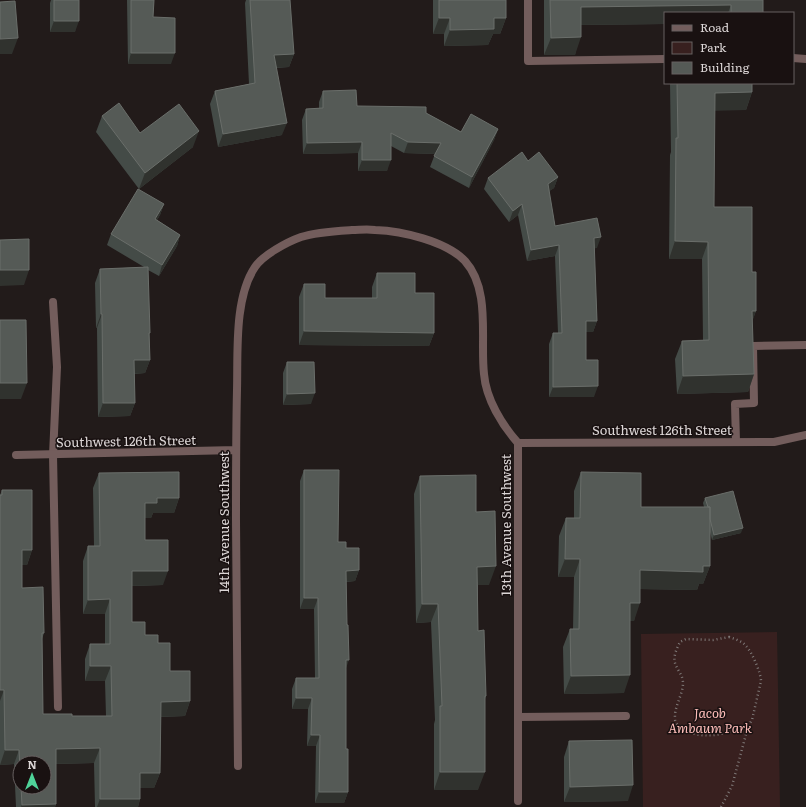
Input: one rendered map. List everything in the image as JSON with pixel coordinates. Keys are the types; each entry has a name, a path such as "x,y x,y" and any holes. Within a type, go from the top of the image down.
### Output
{"street":[{"path":"528,0 528,61 664,59"},
{"path":"794,58 806,59"},
{"name":"14th Avenue Southwest","path":"238,766 236,450 238,327 242,301 248,280 255,266 267,254 302,237 346,231 375,230 411,235 432,241 451,250 466,262"},
{"name":"13th Avenue Southwest","path":"466,262 474,276 480,293 483,320 484,375 488,389 499,417 509,433 518,443 518,801"},
{"path":"53,302 57,367 53,455 58,707"},
{"path":"736,442 735,404 754,403 753,346 806,344"},
{"name":"Southwest 126th Street","path":"518,443 774,442 806,435"},
{"name":"Southwest 126th Street","path":"16,456 236,450"},
{"path":"518,717 626,716"}],"path":[{"path":"721,807 732,786 748,726 752,720 761,675 748,647 742,642 730,637 713,640 686,639 680,642 675,655 675,663 681,673 683,681 683,690 678,701 675,720 678,725 685,730 697,734 708,735 722,734 748,726"}],"green space":[{"name":"Jacob Ambaum Park","path":"777,632 780,807 643,807 641,634"}],"building":[{"path":"54,0 79,0 79,21 54,21"},
{"path":"131,0 154,0 153,17 175,18 175,53 131,53"},
{"path":"250,0 290,0 294,54 274,55 287,123 223,134 215,91 255,83"},
{"path":"439,0 506,0 506,18 494,18 494,29 450,30 450,18 439,18"},
{"path":"550,0 763,0 763,12 731,12 731,5 581,7 581,37 551,38"},
{"path":"15,1 18,38 0,39 0,2"},
{"path":"677,84 752,84 752,92 715,93 714,207 752,207 752,272 756,272 756,311 752,311 754,374 683,376 682,341 709,340 708,242 675,241 676,138 678,138"},
{"path":"356,90 357,106 426,107 426,113 461,132 471,114 498,129 472,177 434,156 441,143 408,142 391,133 391,160 362,160 362,142 307,143 306,109 323,108 323,91"},
{"path":"119,103 140,133 179,104 199,131 145,173 102,116"},
{"path":"522,152 528,161 539,152 558,177 548,184 555,226 597,218 601,237 594,238 597,321 586,321 586,360 598,360 598,386 553,387 553,333 562,333 559,245 531,250 522,204 513,211 488,178"},
{"path":"138,189 164,204 155,219 180,235 162,265 111,234"},
{"path":"29,239 29,270 0,270 0,240"},
{"path":"148,267 150,360 134,360 135,403 103,403 100,269"},
{"path":"377,273 415,273 415,293 434,293 434,333 304,331 304,284 325,284 325,298 377,298"},
{"path":"0,320 26,320 27,383 0,383"},
{"path":"287,362 314,362 315,393 287,394"},
{"path":"304,470 339,470 338,542 346,542 346,548 359,548 359,570 346,571 349,660 346,660 346,749 348,749 348,792 319,792 320,735 311,735 312,698 296,698 296,678 319,678 318,598 304,598"},
{"path":"179,472 179,498 157,498 157,503 145,503 145,540 168,540 168,571 132,571 132,622 145,622 145,635 158,635 158,643 170,643 170,671 190,671 190,701 161,702 160,773 140,773 140,799 100,799 100,748 56,749 56,804 22,805 21,795 52,795 52,755 19,755 19,750 5,750 4,690 0,690 0,495 2,495 2,490 32,490 32,550 22,550 22,588 43,587 43,714 112,716 111,666 90,666 90,644 110,644 110,599 88,600 88,546 100,546 99,473"},
{"path":"581,472 641,473 641,507 710,507 710,566 703,566 703,572 640,570 640,603 630,603 630,675 571,676 570,629 579,629 580,559 565,559 566,518 580,518"},
{"path":"476,475 476,512 495,511 496,566 477,567 478,631 484,630 486,696 485,772 440,772 440,706 442,706 438,604 422,604 420,476"},
{"path":"733,491 743,528 714,535 710,519 710,507 708,507 705,498"},
{"path":"632,740 633,785 570,787 569,741"}]}
